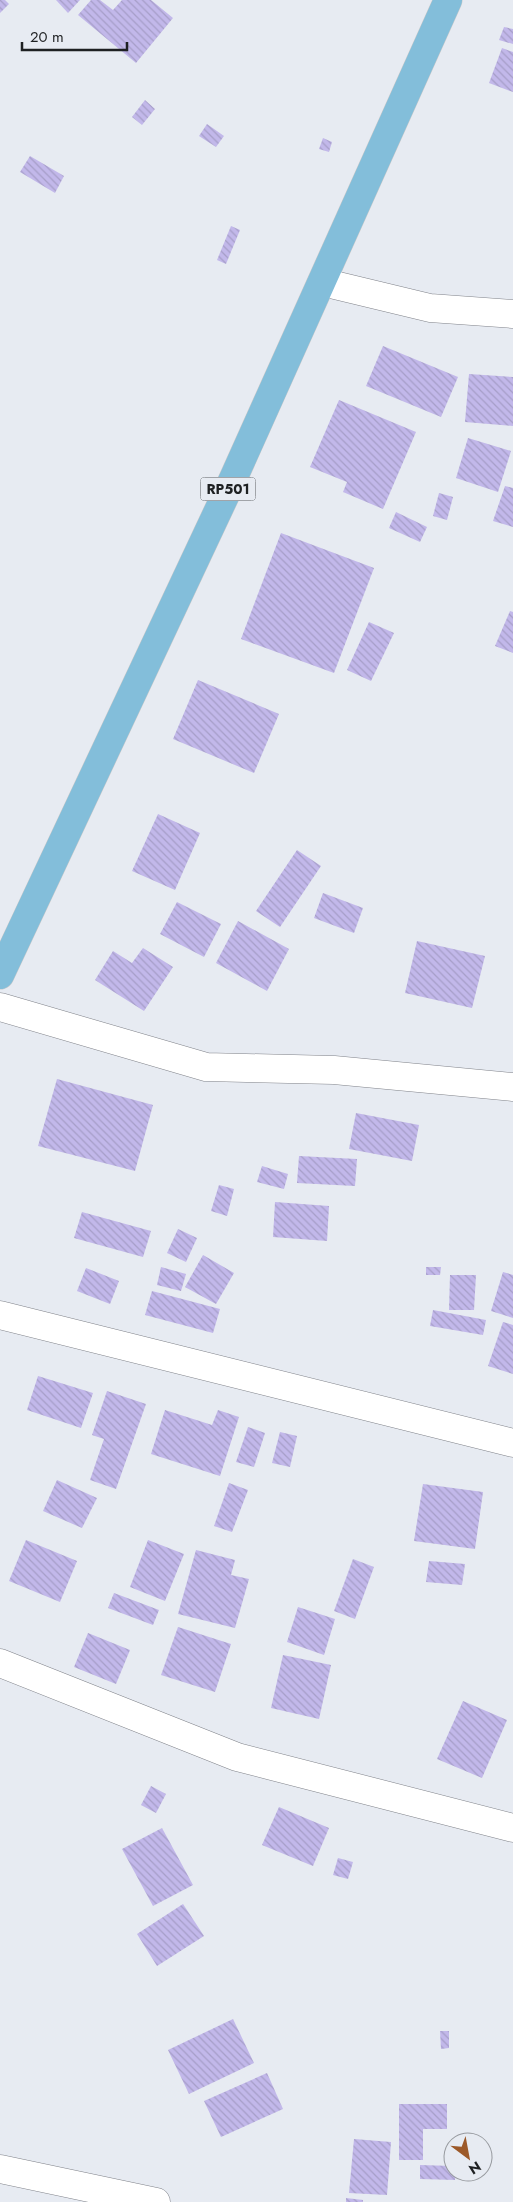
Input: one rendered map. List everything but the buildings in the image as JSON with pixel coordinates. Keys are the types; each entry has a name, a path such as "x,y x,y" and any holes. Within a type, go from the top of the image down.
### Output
{"main road":[{"name":"RP501","path":"0,975 166,623 322,282 448,0"}],"street":[{"path":"322,282 430,308 513,314"},
{"path":"0,1007 206,1067 334,1070 513,1086"},
{"path":"0,1315 513,1443"},
{"path":"0,1663 237,1756 513,1828"},
{"path":"0,2169 156,2202"}]}
